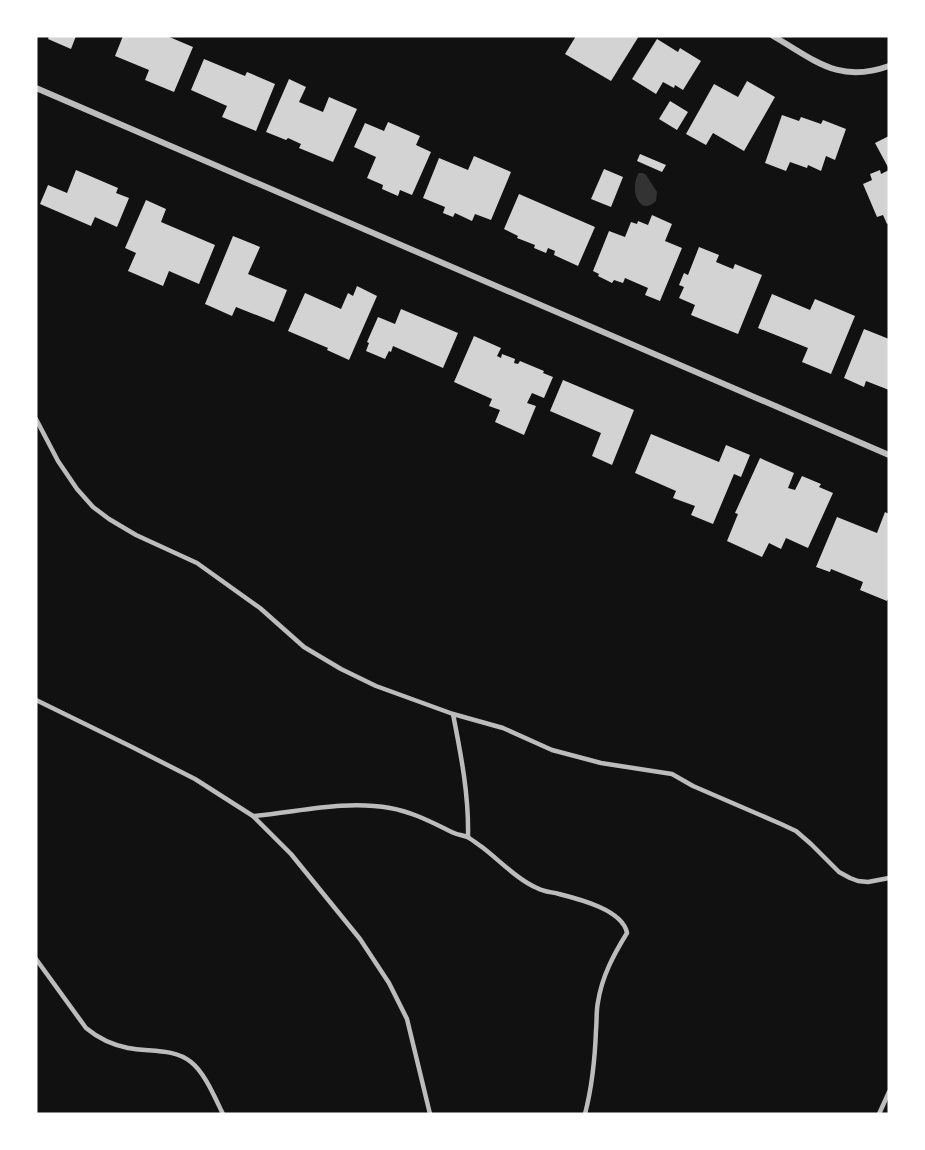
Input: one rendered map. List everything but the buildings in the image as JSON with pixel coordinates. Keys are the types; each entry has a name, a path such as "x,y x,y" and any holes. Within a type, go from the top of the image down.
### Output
{"street":[{"path":"773,36 836,70 856,73 889,66"},
{"path":"36,88 889,455"}],"lane":[{"path":"36,419 58,461 77,489 93,507 136,535 197,563 260,608 304,647 341,669 376,687 453,714 503,728 552,750 601,763 672,774 693,786 796,831 840,872 858,881 868,882 889,878"},
{"path":"36,700 184,773 253,816 291,854 360,939 389,983 407,1019 430,1114"},
{"path":"453,714 461,754 468,812 468,837"},
{"path":"253,816 325,806 374,806 411,813 456,834 468,837 526,883 540,890 596,905 622,921 627,933 608,968 597,1003 594,1061 585,1114"},
{"path":"36,959 86,1028 93,1034 128,1048 173,1054 191,1061 201,1073 223,1114"},
{"path":"879,1114 889,1092"}],"shaded area":[{"path":"639,173 646,175 657,192 656,201 650,205 644,206 637,199 635,186"}]}
